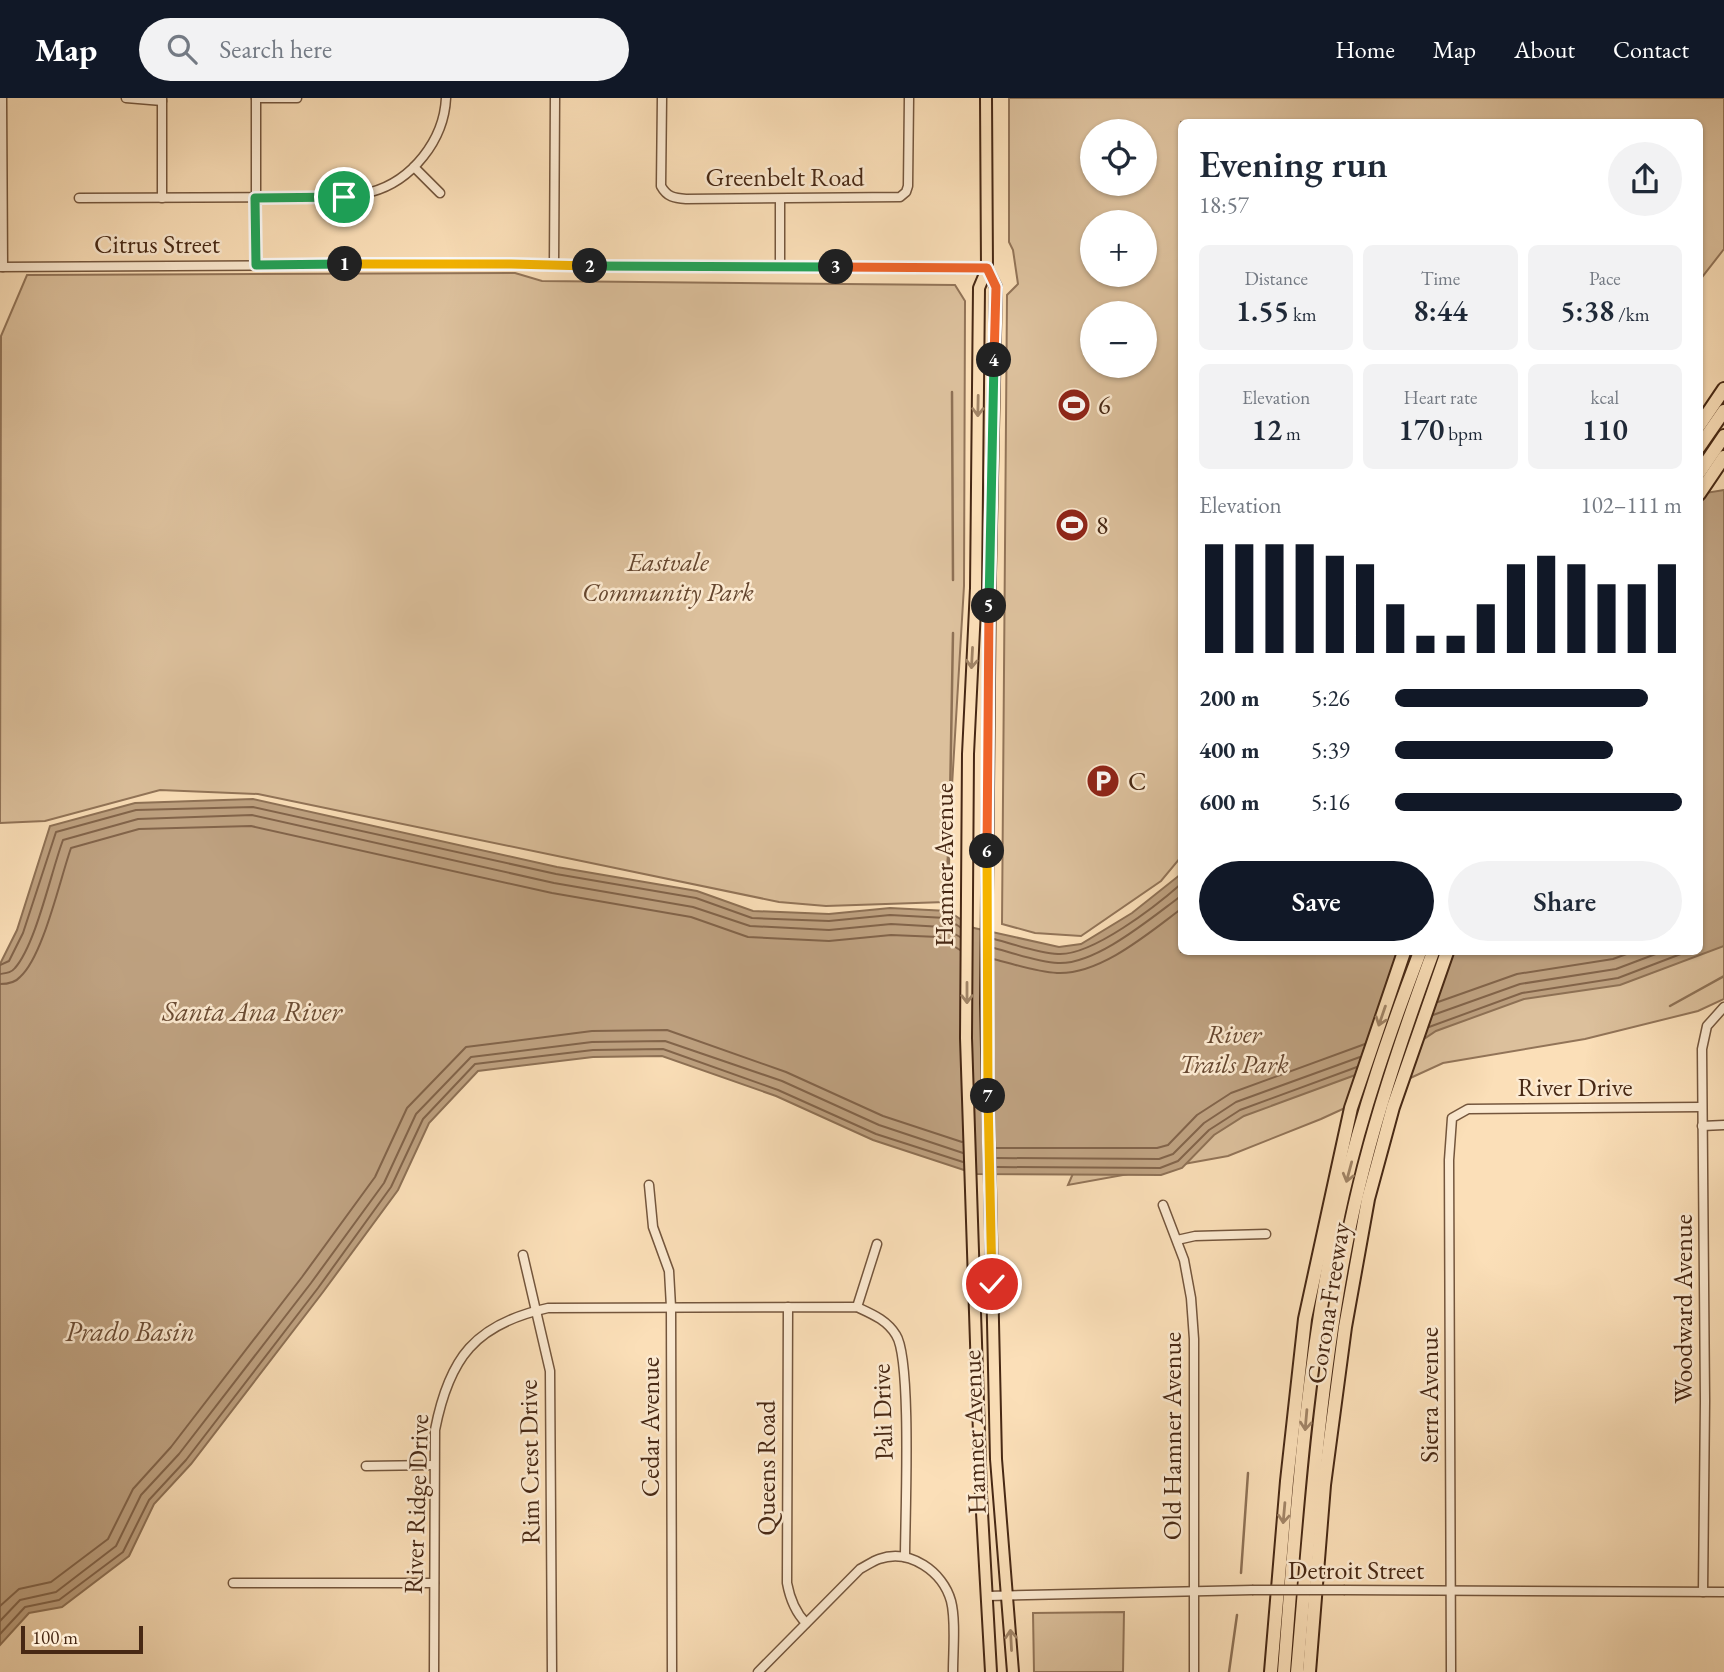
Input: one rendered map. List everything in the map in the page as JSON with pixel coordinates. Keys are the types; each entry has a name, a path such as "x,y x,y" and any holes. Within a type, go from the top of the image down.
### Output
{"highway":[{"path":"1703,420 1724,390"},
{"path":"1703,441 1724,411"},
{"path":"1703,468 1724,436"},
{"path":"1703,488 1722,460"},
{"name":"Corona Freeway","path":"1271,1672 1287,1481 1305,1319 1351,1108 1403,955"},
{"path":"1284,1672 1311,1375 1324,1290 1343,1194 1367,1106 1387,1040 1419,955"},
{"path":"1297,1672 1325,1373 1343,1261 1367,1153 1387,1106 1405,1028 1432,955"},
{"name":"Corona Freeway","path":"1308,1672 1324,1485 1345,1327 1368,1199 1387,1106 1446,955"},
{"path":"1265,1672 1276,1615"},
{"path":"1313,1618 1315,1672"}],"main road":[{"name":"Hamner Avenue","path":"986,98 987,268 979,288 976,588 968,754 966,1038 981,1494 991,1672"},
{"name":"Hamner Avenue","path":"987,268 996,287 987,762 986,1003 996,1459 1006,1595 1010,1608 1013,1672"}],"street":[{"path":"1,267 2,98"},
{"path":"126,98 162,99 162,198"},
{"path":"256,265 256,98 297,98"},
{"path":"79,198 344,197 373,191 414,167 428,152 446,112 446,98"},
{"path":"554,266 555,98"},
{"name":"Greenbelt Road","path":"662,98 661,186 672,198 686,199 900,197 906,192 908,177 909,98"},
{"path":"414,167 440,193"},
{"path":"780,199 780,267"},
{"name":"Citrus Street","path":"1,267 511,264 987,268"},
{"name":"Woodward Avenue","path":"1703,1592 1705,1401 1702,1049 1707,1026 1724,1007"},
{"name":"River Drive","path":"1452,1118 1468,1109 1701,1107"},
{"name":"Sierra Avenue","path":"1451,1672 1449,1160 1452,1118"},
{"path":"1702,1126 1724,1125"},
{"name":"Cedar Avenue","path":"649,1185 653,1227 669,1271 671,1307 671,1672"},
{"name":"Old Hamner Avenue","path":"1163,1205 1184,1260 1191,1298 1194,1339 1194,1672"},
{"path":"1177,1240 1195,1236 1265,1234"},
{"path":"671,1307 857,1307 877,1244"},
{"name":"Rim Crest Drive","path":"523,1255 550,1371 552,1672"},
{"name":"River Ridge Drive","path":"434,1672 435,1430 441,1395 456,1363 491,1330 513,1317 535,1311 548,1308 671,1307"},
{"name":"Queens Road","path":"788,1307 787,1583 790,1598 799,1616 806,1623"},
{"name":"Pali Drive","path":"857,1307 881,1318 897,1335 901,1347 905,1396 905,1557"},
{"path":"366,1466 434,1465"},
{"path":"758,1672 860,1569 881,1558 905,1557 930,1568 945,1584 952,1604 953,1672"},
{"path":"233,1583 434,1583"},
{"name":"Detroit Street","path":"987,1596 1252,1590 1724,1592"}],"green space":[{"path":"1009,98 1724,98 1724,249 1703,276 1703,119 1178,119 1178,861 1161,881 1081,936 1035,933 1002,924 1007,295 1018,284 1013,250 1009,242"},
{"name":"Eastvale Community Park","path":"515,273 542,281 955,285 965,301 964,586 945,902 826,906 779,902 258,794 160,790 45,821 0,823 1,336 27,275"},
{"name":"River Trails Park","path":"1724,914 1724,999 1698,1011 1585,1039 1443,1063 1321,1119 1228,1156 1068,1185 1170,950 1178,950 1178,955 1703,955 1703,946"},
{"path":"1124,1612 1123,1672 1034,1672 1033,1613"}],"water":[{"name":"Santa Ana River","path":"1724,490 1724,946 1703,954 1703,493"},
{"name":"Santa Ana River","path":"253,799 557,867 697,891 753,911 829,914 890,908 948,911 974,928 1059,947 1081,944 1132,913 1178,876 1178,955 1700,955 1620,985 1524,999 1436,1031 1388,1063 1244,1116 1214,1135 1182,1168 1161,1175 976,1174 873,1140 776,1096 662,1056 593,1057 478,1071 429,1123 398,1190 323,1292 191,1464 154,1504 129,1556 62,1607 29,1613 0,1645 0,964 17,930 50,826 135,803"}],"waterway":[{"path":"952,392 953,580"},
{"path":"948,913 953,633"},
{"path":"1670,1006 1724,976"},
{"path":"1241,1573 1248,1473"},
{"path":"1229,1672 1237,1615"}],"place":[{"name":"6","path":"1074,405"},
{"name":"8","path":"1072,525"},
{"name":"C","path":"1103,781"}],"route":[{"path":"344,197 255,198 256,265 987,268 996,287 987,762 986,1003 992,1284"}],"water label":[{"name":"Prado Basin","path":"130,1331"}]}
